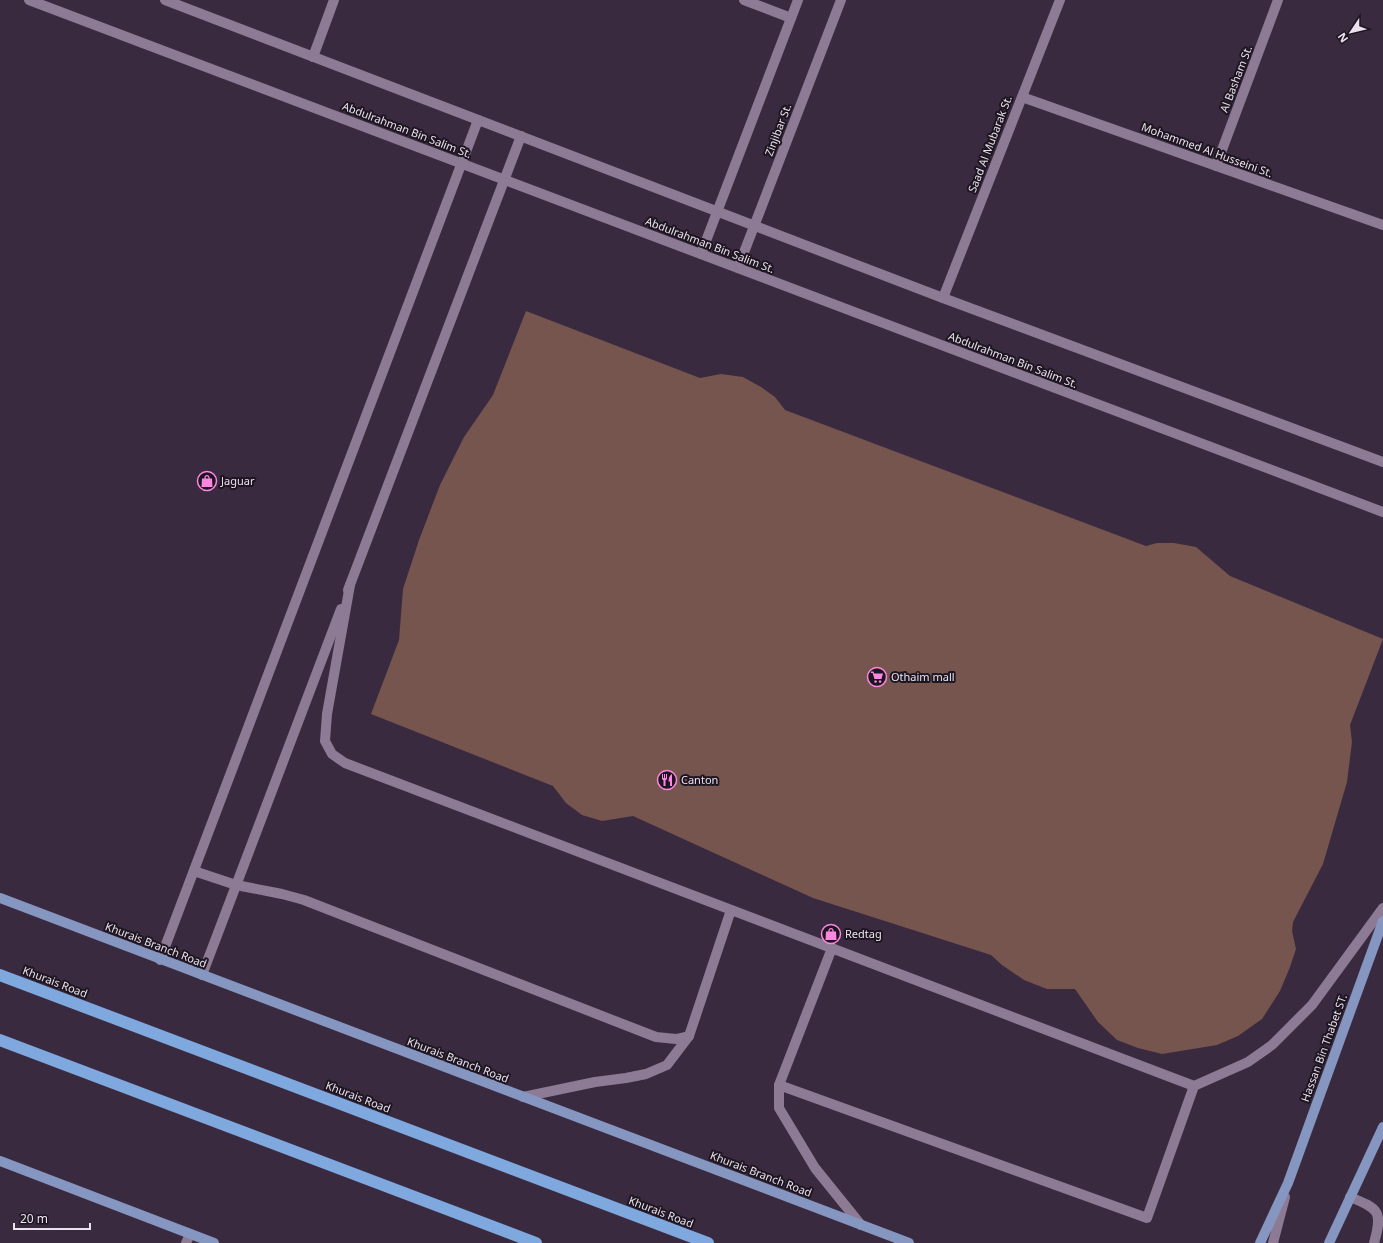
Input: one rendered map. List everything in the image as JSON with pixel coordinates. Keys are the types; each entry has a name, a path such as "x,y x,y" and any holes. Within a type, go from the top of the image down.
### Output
{"highway":[{"name":"Khurais Road","path":"0,975 708,1243"},
{"path":"0,1040 536,1243"}],"main road":[{"name":"Khurais Branch Road","path":"0,898 909,1243"},
{"name":"Hassan Bin Thabet ST.","path":"1288,1183 1383,921"},
{"path":"1329,1243 1383,1127"},
{"path":"0,1161 188,1238 214,1243"},
{"path":"1260,1243 1288,1183"}],"street":[{"name":"Abdulrahman Bin Salim St.","path":"29,0 1383,512"},
{"path":"165,0 943,298 1383,462"},
{"path":"313,57 334,0"},
{"path":"744,0 791,18"},
{"path":"701,254 798,0"},
{"name":"Zinjibar St.","path":"738,268 840,0"},
{"name":"Saad Al Mubarak St.","path":"943,298 1060,0"},
{"name":"Al Basham St.","path":"1216,166 1278,0"},
{"name":"Mohammed Al Husseini St.","path":"1022,96 1383,225"},
{"path":"160,960 478,120"},
{"path":"202,975 521,136"},
{"path":"350,585 327,714 325,741 332,754 344,763 1194,1086 1248,1062 1272,1045 1312,1005 1383,908"},
{"path":"194,871 236,885 304,900 656,1037 676,1039 689,1036"},
{"path":"523,1097 595,1082 646,1074 667,1065 689,1036 732,910"},
{"path":"832,948 779,1085 779,1108 815,1168 861,1225"},
{"path":"779,1085 1147,1218 1194,1086"},
{"path":"1273,1243 1288,1183"},
{"path":"1350,1197 1372,1206 1380,1215 1379,1228 1374,1243"}],"building":[{"name":"Othaim mall","path":"526,311 700,378 721,374 743,377 775,397 785,410 1146,546 1157,543 1174,543 1196,547 1230,576 1383,639 1350,725 1352,742 1347,782 1323,864 1293,922 1292,931 1296,949 1280,991 1262,1019 1238,1036 1217,1045 1162,1054 1138,1048 1117,1040 1098,1022 1075,989 1047,989 1024,980 1002,965 991,955 813,898 633,816 602,821 582,815 566,803 553,786 371,714 399,640 403,589 419,540 440,485 464,437 493,395"}],"place":[{"name":"Jaguar","path":"207,481"},
{"name":"Othaim mall","path":"877,677"},
{"name":"Canton","path":"667,780"},
{"name":"Redtag","path":"831,934"}]}
